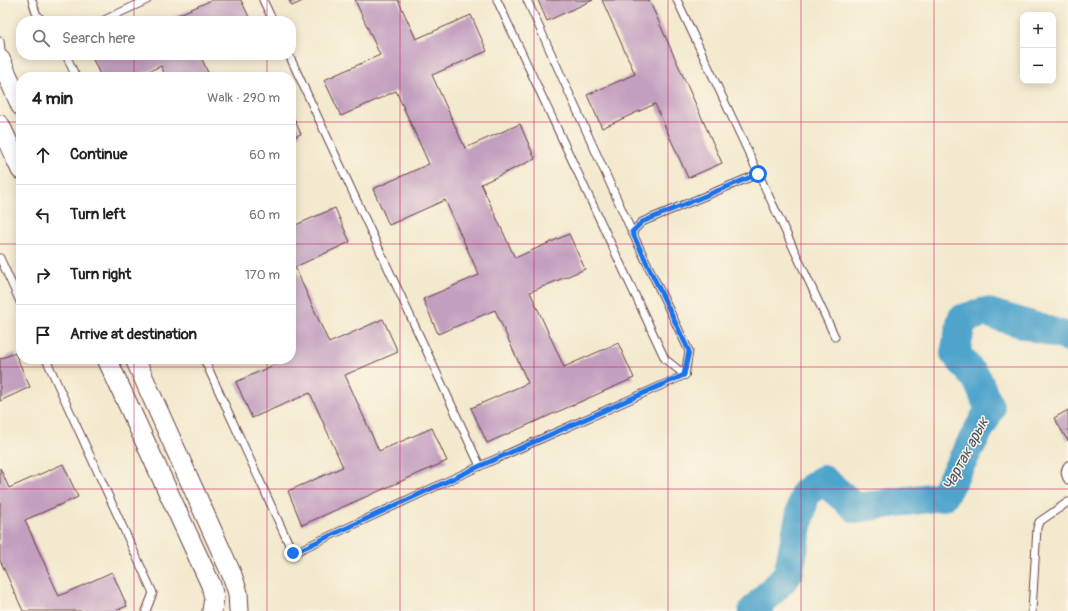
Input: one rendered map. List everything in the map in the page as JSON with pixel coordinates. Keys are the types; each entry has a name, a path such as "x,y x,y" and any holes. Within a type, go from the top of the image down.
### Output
{"street":[{"path":"1,64 16,96"},
{"path":"0,125 16,159"},
{"path":"110,364 211,585 214,598 212,611"},
{"path":"137,364 232,575 238,593 239,611"}],"lane":[{"path":"32,0 38,16"},
{"path":"113,16 147,0"},
{"path":"263,0 271,16"},
{"path":"497,0 665,359 684,375"},
{"path":"527,0 632,232 689,351 684,375"},
{"path":"677,0 835,337"},
{"path":"0,41 1,64"},
{"path":"68,60 74,72"},
{"path":"291,60 480,466"},
{"path":"632,232 642,222 758,174"},
{"path":"0,258 16,293"},
{"path":"48,364 153,593 146,611"},
{"path":"206,364 293,553 480,466 684,375"},
{"path":"1068,465 1064,472 1068,480"},
{"path":"1032,611 1036,528 1039,522 1068,502"}],"building":[{"path":"212,0 241,0 249,16 175,16"},
{"path":"289,0 305,0 292,6"},
{"path":"355,0 398,0 416,39 471,15 487,51 432,75 465,148 520,124 535,159 481,184 515,258 569,234 585,269 530,292 564,367 618,343 634,378 487,443 471,408 528,383 495,310 438,334 423,299 479,275 445,200 389,225 373,189 429,164 396,91 341,116 324,80 380,55"},
{"path":"538,0 593,0 547,21"},
{"path":"602,0 649,0 722,163 688,178 655,104 602,128 587,95 635,74"},
{"path":"93,60 202,60 208,72 164,72 161,66 147,72 99,72"},
{"path":"296,123 301,134 296,136"},
{"path":"335,208 350,242 296,267 296,225"},
{"path":"296,269 329,343 383,319 398,352 345,375 379,451 432,428 447,461 302,525 288,491 343,467 310,393 252,418 236,382 276,364 296,364"},
{"path":"15,353 16,364 20,364 30,387 0,401 0,359"},
{"path":"1068,410 1068,441 1054,418"},
{"path":"63,464 78,497 25,520 59,596 112,572 127,606 115,611 23,611 0,560 0,468 9,488"}],"waterway":[{"name":"Чартак арык","path":"753,611 788,574 805,493 823,480 856,508 943,496 990,409 977,379 955,353 962,319 985,312 1068,337"}],"route":[{"path":"293,553 480,466 684,375 689,351 632,232 642,222 758,174"}]}
